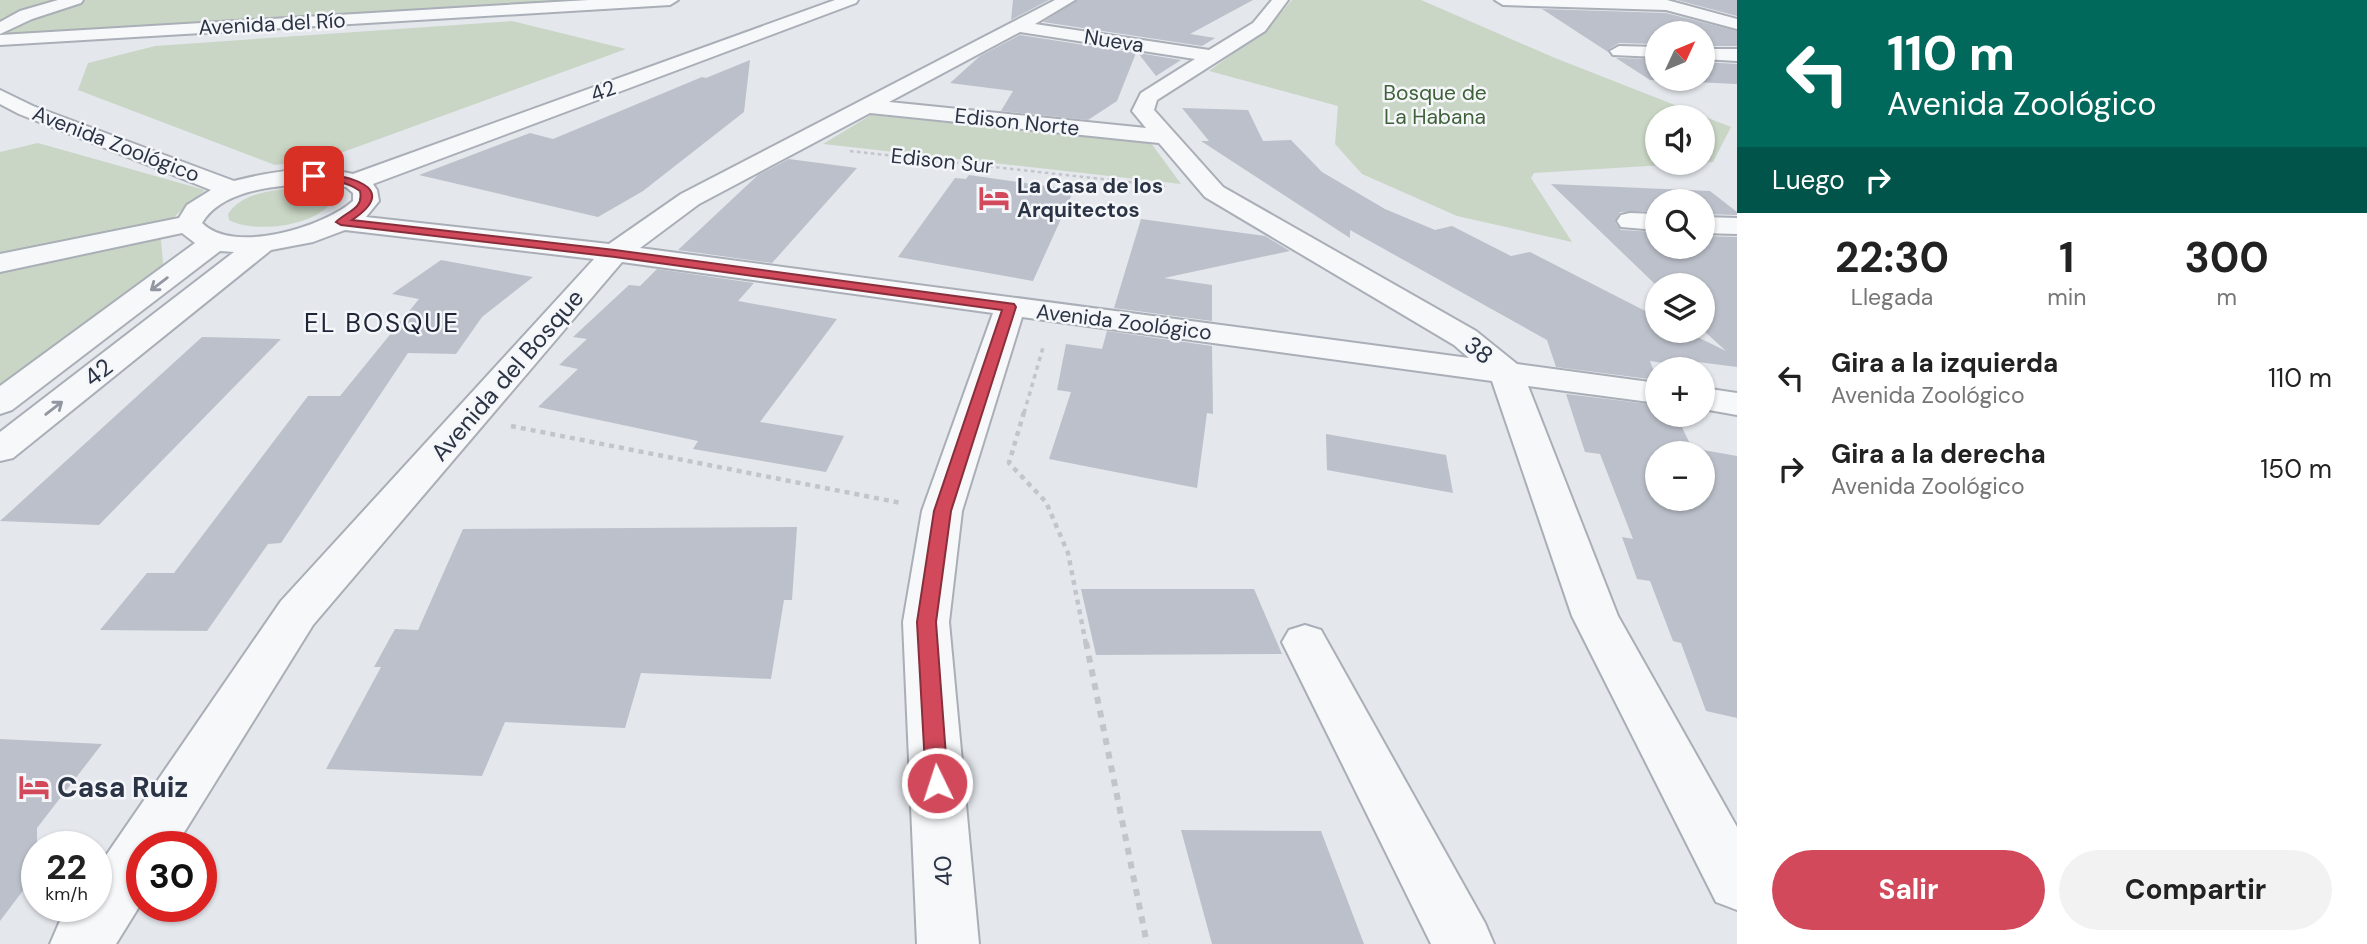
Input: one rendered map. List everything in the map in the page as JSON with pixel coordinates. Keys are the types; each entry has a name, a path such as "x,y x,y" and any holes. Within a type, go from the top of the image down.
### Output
{"street":[{"path":"0,29 26,15 75,0"},
{"name":"Avenida del Río","path":"0,40 670,0"},
{"name":"42","path":"355,182 850,0"},
{"name":"Avenida del Bosque","path":"155,831 297,613 615,253 690,199 1067,0"},
{"name":"38","path":"1280,0 1259,27 1148,97 1143,111 1214,192 1465,338 1506,372 1595,616 1737,883"},
{"path":"1503,0 1657,2 1737,7"},
{"path":"1657,2 1737,24"},
{"name":"Nueva","path":"1018,26 1210,56"},
{"path":"1619,51 1645,52"},
{"path":"1715,54 1737,55"},
{"name":"Avenida Zoológico","path":"0,96 26,110 234,190"},
{"name":"Edison Norte","path":"867,106 1167,137"},
{"path":"0,115 26,110"},
{"name":"Avenida Zoológico","path":"288,178 338,178 355,182 365,190 367,199 363,207 341,222 296,237 263,243 213,243 192,232 188,224 191,215 201,206 234,190 288,178"},
{"path":"1630,221 1645,222"},
{"name":"Avenida Zoológico","path":"341,222 615,253 1645,391"},
{"path":"0,263 188,224"},
{"path":"1715,225 1737,226"},
{"name":"42","path":"0,403 213,243"},
{"name":"42","path":"0,450 263,243"},
{"name":"40","path":"947,944 926,622 943,511 1010,307"},
{"path":"1715,401 1737,404"},
{"path":"1305,642 1463,944"},
{"name":"Avenida del Bosque","path":"81,944 126,875"}],"path":[{"name":"Edison Sur","path":"794,144 1214,192"},
{"path":"1053,312 1009,463 1046,502 1068,552 1147,944"},
{"path":"469,418 943,511"}],"green space":[{"path":"0,0 670,0 0,40"},
{"name":"Bosque de La Habana","path":"1292,0 1421,0 1555,58 1675,105 1645,105 1645,166 1534,173 1531,178 1572,242 1457,216 1362,174 1335,144 1338,106 1209,71 1267,29"},
{"path":"512,21 626,49 324,159 275,165 78,90 88,63 155,46"},
{"path":"871,115 1151,143 1181,184 823,144"},
{"name":"Bosque de La Habana","path":"1715,121 1731,127 1715,158"},
{"path":"38,143 205,190 160,229 164,273 0,395 0,152"},
{"path":"301,188 325,191 331,195 332,201 324,210 313,216 284,225 254,226 229,220 228,214 234,207 251,196"}],"building":[{"path":"1013,0 1049,0 1011,20"},
{"path":"1077,0 1253,0 1190,34 1215,38 1202,46 1043,22"},
{"path":"1677,0 1737,0 1737,16"},
{"path":"1542,9 1666,13 1698,21 1645,21 1645,44 1619,43 1608,52"},
{"path":"1715,25 1737,31 1737,46 1715,46"},
{"path":"1020,35 1136,53 1117,101 1088,120 1001,111 1013,91 950,83 980,56"},
{"path":"1138,53 1181,60 1156,76"},
{"path":"1616,58 1645,59 1645,77"},
{"path":"750,60 744,112 643,191 598,217 419,175 530,133 553,139"},
{"path":"1715,63 1737,64 1737,84 1715,83"},
{"path":"1182,108 1248,110 1263,141 1291,140 1322,172 1385,209 1435,230 1452,226 1511,256 1530,252 1645,311 1645,343 1710,343 1726,351 1715,341 1715,273 1645,274 1551,184 1665,189 1645,189 1645,211 1620,212 1615,222 1621,230 1645,231 1645,259 1715,259 1715,236 1737,237 1737,367 1715,364 1715,357 1645,357 1645,378 1556,367 1547,340 1350,230 1350,238 1201,141 1209,141"},
{"path":"789,159 857,168 772,263 678,250 758,175"},
{"path":"969,175 1074,190 1033,281 898,257 955,178 966,179"},
{"path":"1715,195 1737,212 1737,215 1715,214"},
{"path":"1141,219 1265,236 1290,251 1164,278 1212,285 1212,321 1114,308"},
{"path":"441,260 533,277 482,317 456,354 408,353 281,543 268,544 207,631 100,630 147,573 174,573 308,396 340,396 419,299 392,294"},
{"path":"657,269 754,283 738,301 837,319 760,422 844,436 826,472 693,449 698,441 538,407 578,369 559,365 587,339 573,337 629,285 640,286"},
{"path":"1107,331 1212,346 1213,414 1207,413 1197,488 1049,459 1071,392 1057,390 1066,344 1102,349"},
{"path":"202,337 281,339 99,525 0,521"},
{"path":"1566,394 1645,404 1645,427 1682,427 1689,441 1645,441 1645,511 1715,511 1715,452 1737,456 1737,718 1706,711 1681,643 1673,641 1650,581 1637,579 1622,537 1633,539 1600,454 1585,452"},
{"path":"1326,434 1446,455 1453,493 1327,470"},
{"path":"797,527 792,600 784,600 771,679 641,673 625,728 505,722 482,776 326,769 381,667 374,667 395,629 418,630 463,529"},
{"path":"1081,589 1254,589 1282,654 1096,655"},
{"name":"Casa Ruiz","path":"0,739 102,744 37,831 21,831 21,893 0,921"},
{"path":"1181,830 1321,831 1364,944 1212,944"}],"place":[{"name":"La Casa de los Arquitectos","path":"994,198"},
{"name":"Casa Ruiz","path":"34,787"}],"district":[{"name":"EL BOSQUE","path":"382,323"}],"route":[{"path":"314,176 355,182 365,190 367,199 363,207 341,222 615,253 1010,307 943,511 926,622 937,783"}]}
